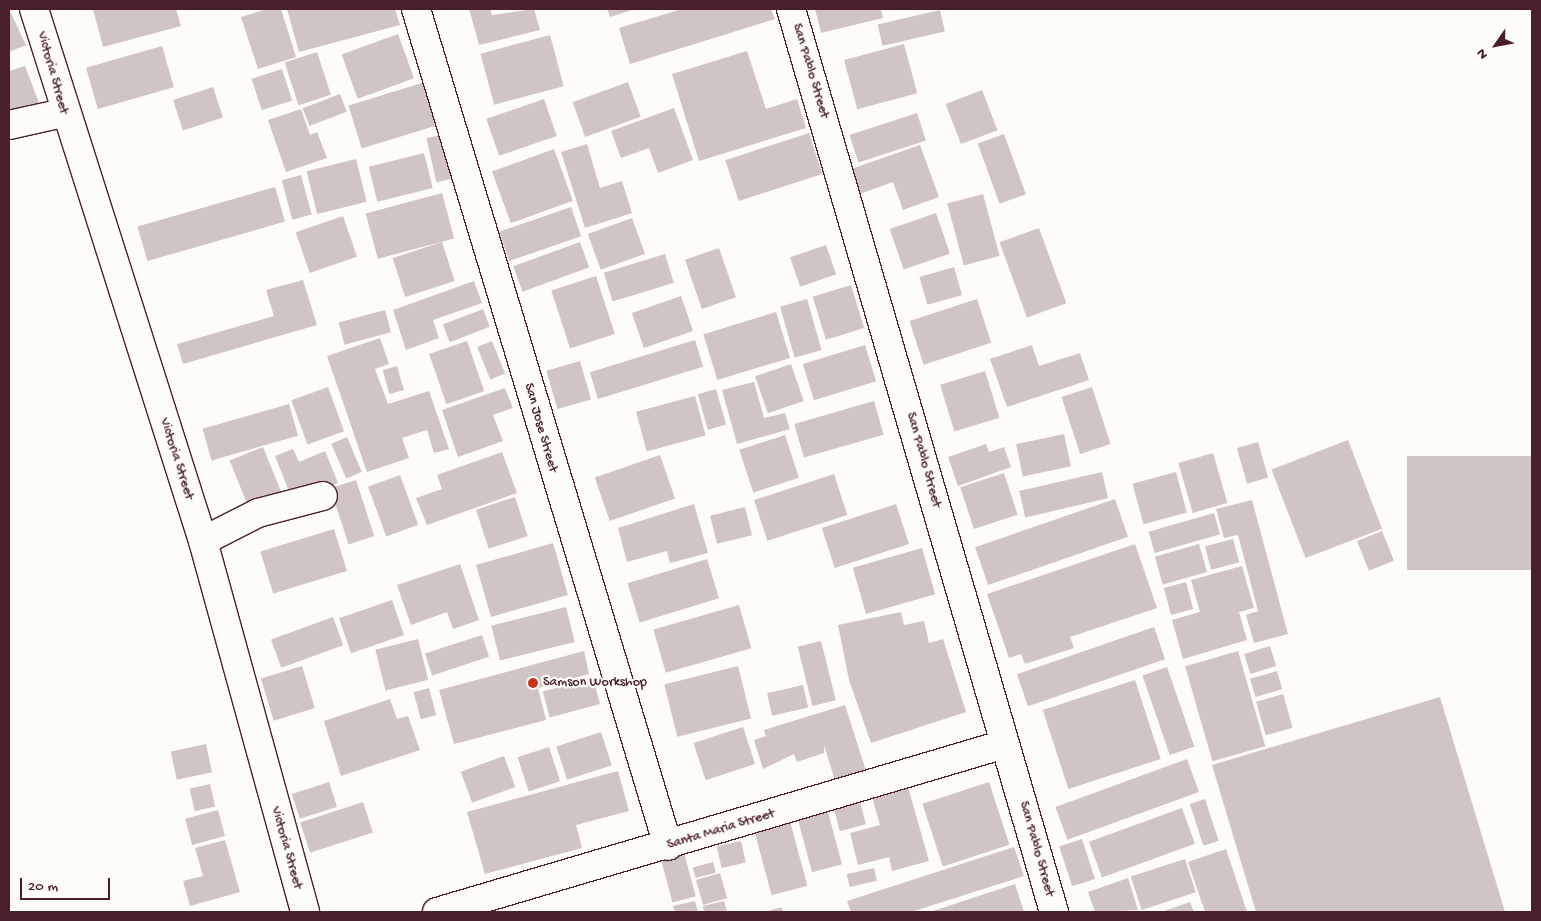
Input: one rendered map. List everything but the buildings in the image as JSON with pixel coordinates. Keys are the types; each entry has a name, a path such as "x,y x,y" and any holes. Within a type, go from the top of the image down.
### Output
{"street":[{"name":"Victoria Street","path":"34,9 63,112 203,541 305,912"},
{"name":"San Jose Street","path":"416,9 668,846"},
{"name":"San Pablo Street","path":"791,9 1054,912"},
{"path":"9,125 63,112"},
{"path":"203,541 258,513 323,496"},
{"name":"Santa Maria Street","path":"437,912 668,846 1005,744"}],"place":[{"name":"Samson Workshop","path":"533,683"}]}
